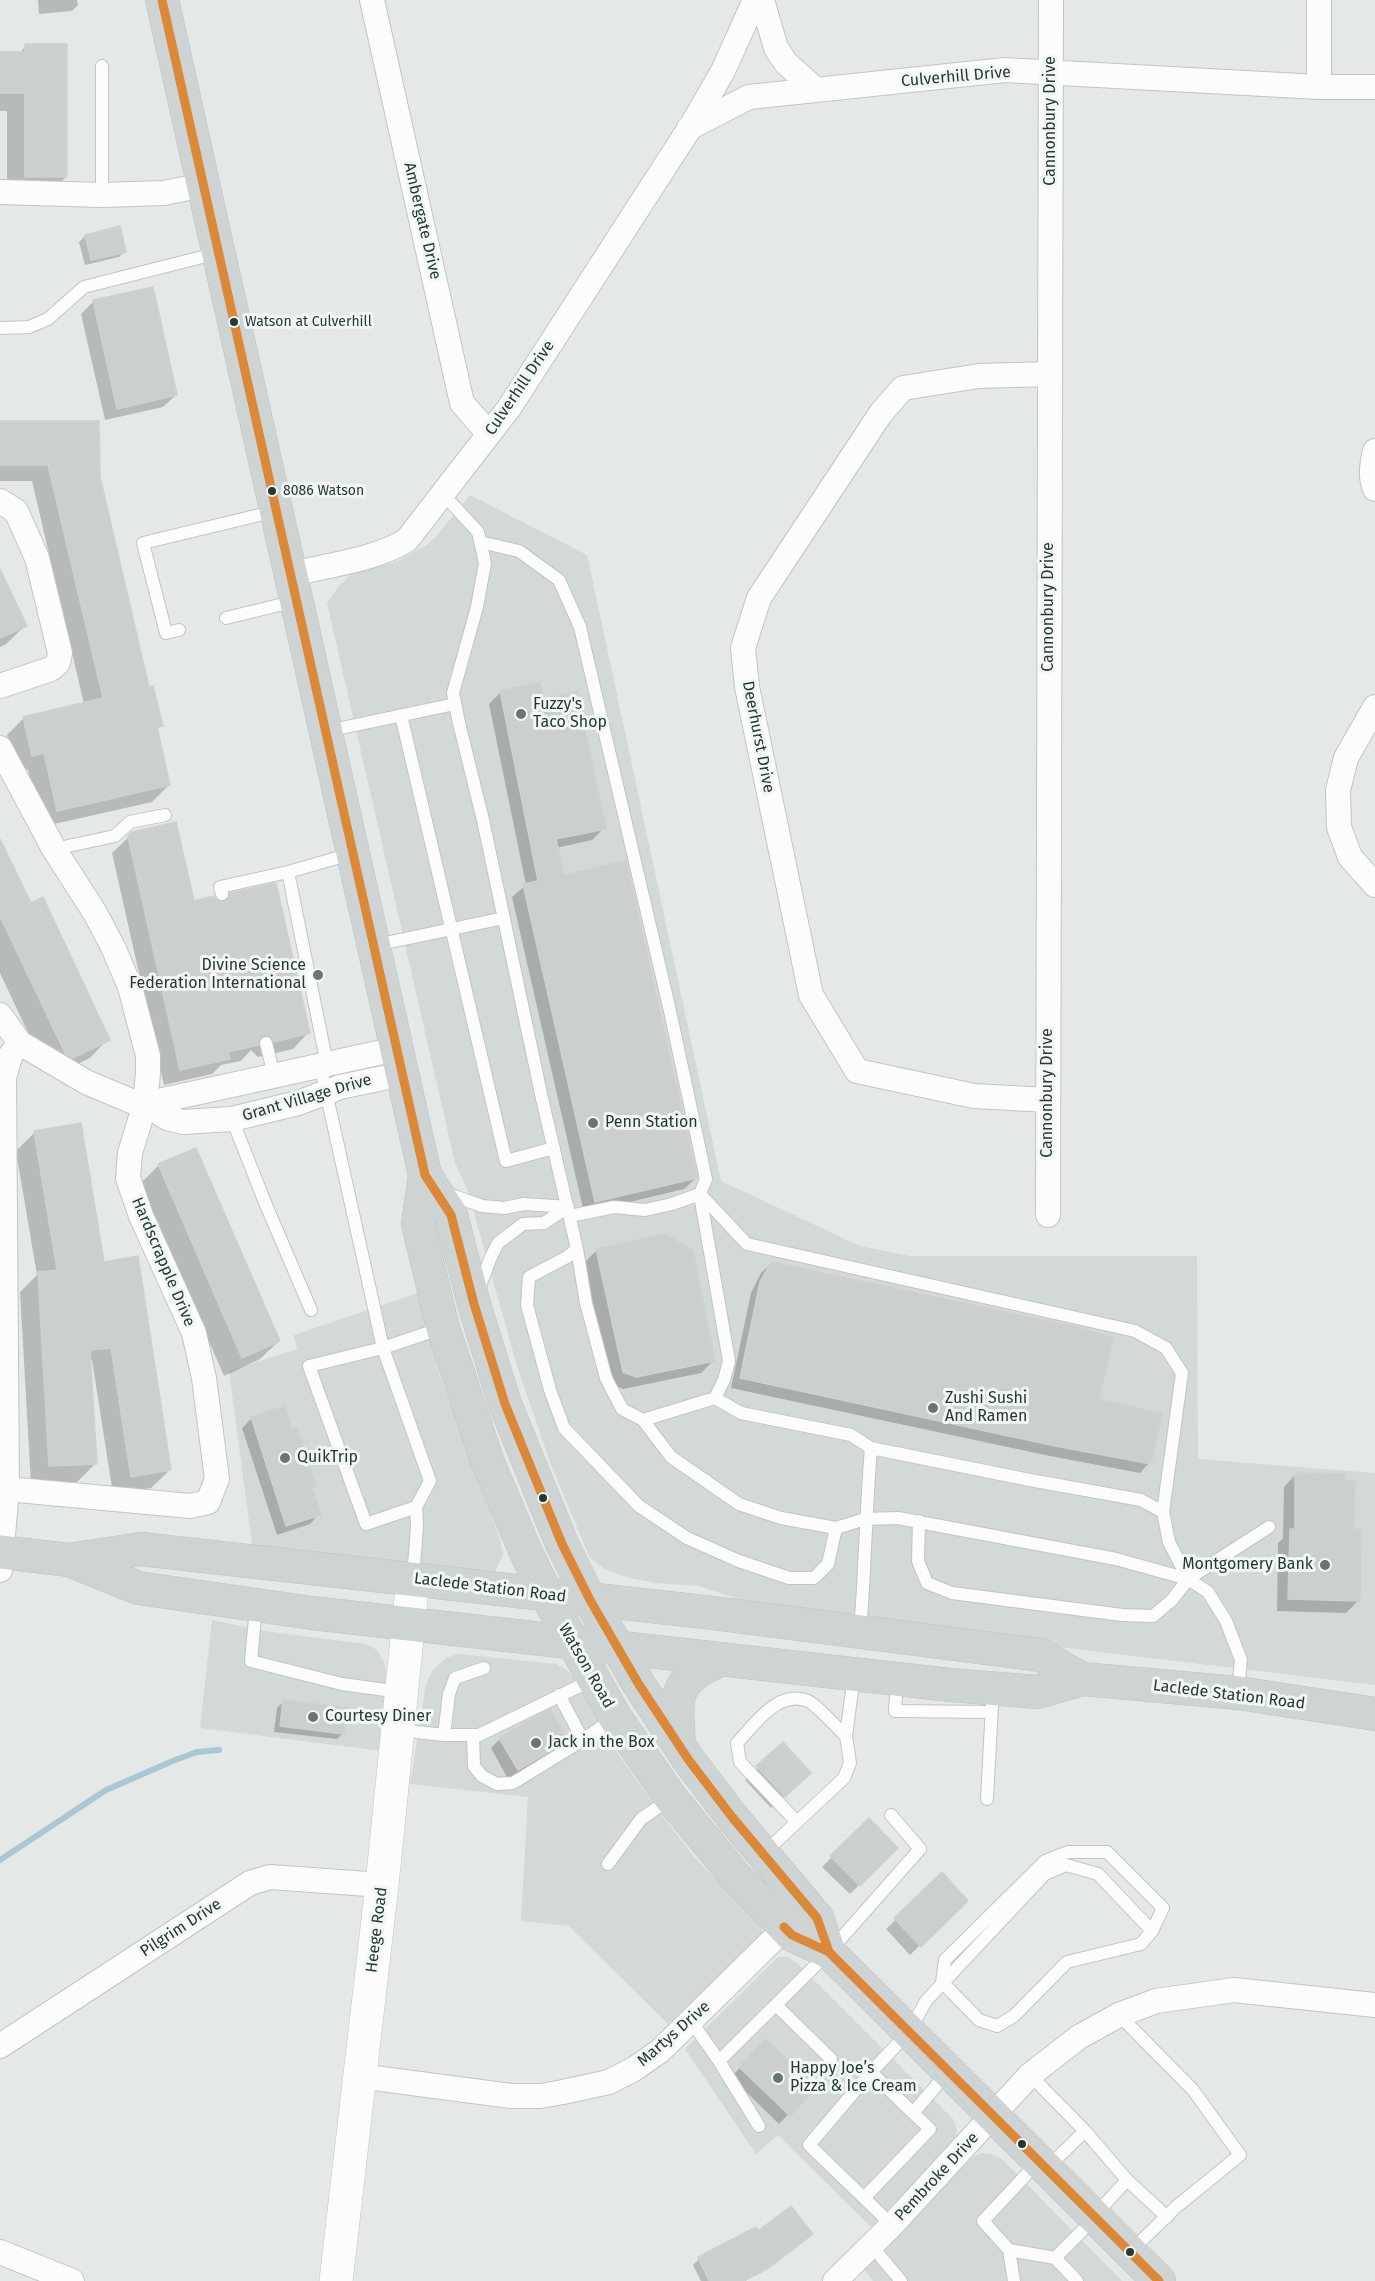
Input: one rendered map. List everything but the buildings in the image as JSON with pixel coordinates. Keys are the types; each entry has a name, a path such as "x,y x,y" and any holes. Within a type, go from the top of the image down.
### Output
{"main road":[{"name":"Watson Road","path":"162,0 399,1061 429,1180 451,1215 491,1362 518,1440 562,1544 616,1647 678,1744 711,1790 817,1918 830,1952"},
{"name":"Watson Road","path":"429,1180 417,1224 443,1328 487,1460 546,1594 592,1680 615,1717 670,1798 735,1876 785,1928 792,1935 830,1952 1157,2280"},
{"name":"Laclede Station Road","path":"1,1558 69,1560 141,1549 413,1579 1040,1655 1083,1680"},
{"name":"Laclede Station Road","path":"69,1560 138,1588 408,1624 897,1679 992,1700 1038,1692 1083,1680 1238,1694 1375,1714"},
{"path":"678,1744 677,1716 681,1689 687,1678 700,1668 722,1659"}],"street":[{"name":"Ambergate Drive","path":"372,0 462,403 489,434"},
{"name":"Culverhill Drive","path":"294,587 397,547 407,540 509,408 689,128 723,71 755,0"},
{"path":"762,0 776,48 786,63 816,90"},
{"name":"Cannonbury Drive","path":"1048,1215 1050,0"},
{"path":"1319,0 1319,87"},
{"name":"Culverhill Drive","path":"689,128 749,97 1005,70 1319,87 1375,87"},
{"path":"0,192 102,195 164,193 204,185"},
{"name":"Deerhurst Drive","path":"1048,1100 974,1096 857,1071 812,995 747,687 743,648 759,598 881,413 903,388 979,376 1050,374"},
{"path":"1375,451 1372,460 1375,489"},
{"path":"0,501 16,512 37,558 60,653 58,663 51,669 0,686"},
{"path":"1375,707 1346,758 1338,790 1339,827 1350,857 1375,885"},
{"name":"Hardscrapple Drive","path":"0,748 54,849 104,930 130,987 148,1056 145,1104 130,1153 128,1178 141,1216 194,1333 204,1378 217,1479 208,1502 190,1506 7,1489"},
{"name":"Grant Village Drive","path":"0,1015 20,1043 86,1082 131,1101 145,1104 167,1118 183,1122 232,1119 298,1103 399,1061"},
{"path":"1,1558 7,1489 4,1078 10,1056 20,1043"},
{"name":"Grant Village Drive","path":"145,1104 324,1064 399,1061"},
{"name":"Heege Road","path":"336,2281 382,1886 413,1579"},
{"name":"Pilgrim Drive","path":"0,2046 250,1883 270,1877 382,1886"},
{"name":"Martys Drive","path":"359,2076 511,2096 563,2092 609,2082 634,2069 660,2051 785,1928"},
{"name":"Pembroke Drive","path":"835,2281 892,2225 1030,2075 1079,2037 1119,2016 1156,2001 1234,1990 1375,2005"},
{"path":"0,2252 72,2281"}],"lane":[{"path":"102,66 102,195"},
{"path":"0,328 29,327 48,319 84,287 219,253"},
{"path":"443,494 478,532 485,563 477,606 453,693 455,704 483,820 569,1211 586,1303 606,1378 622,1409 643,1420 671,1457 740,1504 782,1518 836,1528 865,1519 898,1518 919,1521 1116,1559 1188,1579 1208,1592 1226,1621 1241,1659 1238,1694"},
{"path":"178,630 166,633 143,543 277,510"},
{"path":"480,542 519,551 559,580 580,627 670,1011 706,1179 700,1194 729,1361 724,1380 715,1398 643,1420"},
{"path":"226,618 294,587"},
{"path":"327,731 455,704"},
{"path":"401,716 506,1161 554,1148"},
{"path":"54,849 115,836 130,822 165,814"},
{"path":"222,894 220,886 288,872 353,854"},
{"path":"288,872 324,1064 325,1093 383,1348 430,1481 416,1507 417,1527 413,1579"},
{"path":"373,946 504,918"},
{"path":"266,1043 274,1075"},
{"path":"232,1119 311,1310"},
{"path":"429,1180 482,1206 504,1208 524,1204 569,1211 614,1207 645,1210 700,1194"},
{"path":"700,1194 747,1244 1135,1331 1167,1348 1182,1373 1162,1512 1169,1542 1188,1579"},
{"path":"474,1304 490,1258 498,1243 523,1224 544,1223 569,1211"},
{"path":"577,1249 530,1277 527,1305 550,1390 564,1428 639,1506 687,1538 739,1562 789,1578 814,1578 828,1564 836,1528"},
{"path":"416,1507 366,1524 309,1366 383,1348 443,1328"},
{"path":"715,1398 741,1413 851,1436 871,1448 1020,1479 1141,1500 1162,1512"},
{"path":"860,1632 871,1448"},
{"path":"919,1521 918,1561 927,1583 952,1593 1122,1615 1153,1616 1172,1600 1188,1579 1269,1527"},
{"path":"256,1605 251,1661 342,1684 402,1692"},
{"path":"444,1735 449,1694 455,1678 484,1668"},
{"path":"762,1854 844,1778 849,1763 846,1736 855,1675"},
{"path":"398,1730 444,1735 478,1735 592,1680"},
{"path":"559,1695 584,1740"},
{"path":"797,1822 740,1762 737,1743 777,1703 790,1698 810,1701 846,1736"},
{"path":"987,1799 992,1700"},
{"path":"473,1735 474,1766 482,1776 497,1784 513,1783 584,1740 615,1717"},
{"path":"608,1864 641,1818 670,1798"},
{"path":"719,2061 830,1952 920,1849 891,1815"},
{"path":"1068,1852 1107,1852 1163,1908 1152,1931 1141,1944 1067,1962 1014,2016 997,2026 979,2020 942,1982 945,1960 1045,1861 1068,1852"},
{"path":"892,2225 809,2145 909,2031 926,2001 942,1982 1045,1874 1065,1865 1098,1874 1152,1931"},
{"path":"776,2005 831,2059"},
{"path":"1119,2016 1193,2090 1240,2156 1167,2217 1131,2252"},
{"path":"691,2021 759,2126"},
{"path":"912,2113 949,2071"},
{"path":"864,2198 930,2129 871,2072"},
{"path":"1030,2075 1085,2131 1127,2180 1167,2217"},
{"path":"1014,2281 1009,2250 983,2221 1043,2164 1085,2131"},
{"path":"1055,2258 1127,2180"},
{"path":"871,2245 901,2281"},
{"path":"1009,2250 1055,2258 1077,2281"}],"shaded area":[{"path":"470,495 587,555 721,1181 860,1246 910,1256 1197,1256 1198,1459 1375,1473 1375,1685 801,1616 766,1608 699,1586 656,1583 625,1577 603,1568 590,1558 551,1465 517,1366 467,1188 455,1163 327,603 352,573 396,562 427,545"},
{"path":"418,1293 439,1373 500,1539 503,1555 494,1573 253,1551 229,1371 297,1349 294,1335"},
{"path":"212,1620 264,1631 366,1644 377,1650 384,1662 388,1681 383,1751 200,1728"},
{"path":"458,1654 556,1664 567,1670 609,1741 649,1798 694,1857 762,1927 762,1935 755,1943 668,2024 569,1926 521,1921 528,1797 410,1784 426,1684 433,1670 446,1658"},
{"path":"778,1957 788,1957 797,1963 954,2120 957,2131 954,2142 871,2227 778,2135 756,2154 685,2049"},
{"path":"981,2153 1002,2159 1122,2281 873,2281 862,2266 972,2158"}],"waterway":[{"path":"0,1860 106,1790 197,1752 219,1750"}],"transit line":[{"path":"162,0 425,1175 451,1215 474,1304 505,1404 562,1544 590,1600 638,1683 688,1759 732,1817 817,1918 829,1952"},
{"path":"784,1927 792,1935 829,1952 1159,2281"}],"place":[{"name":"Watson at Culverhill","path":"234,322"},
{"name":"8086 Watson","path":"272,491"},
{"name":"Fuzzy's Taco Shop","path":"521,714"},
{"name":"Divine Science Federation International","path":"318,975"},
{"name":"Penn Station","path":"593,1123"},
{"name":"Zushi Sushi And Ramen","path":"933,1408"},
{"name":"QuikTrip","path":"285,1458"},
{"name":"Montgomery Bank","path":"1325,1565"},
{"name":"Courtesy Diner","path":"313,1717"},
{"name":"Jack in the Box","path":"536,1743"},
{"name":"Happy Joe’s Pizza & Ice Cream","path":"778,2078"}]}
